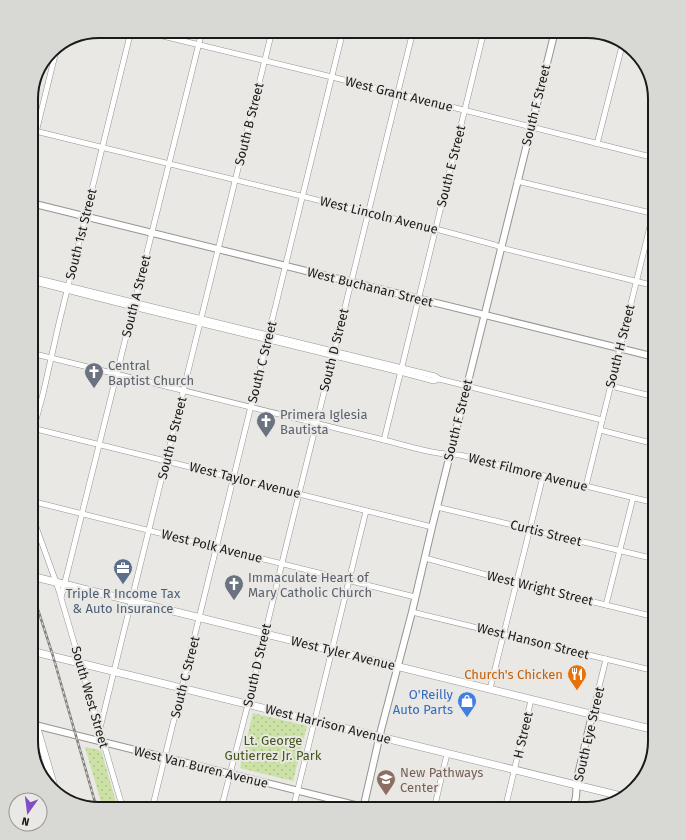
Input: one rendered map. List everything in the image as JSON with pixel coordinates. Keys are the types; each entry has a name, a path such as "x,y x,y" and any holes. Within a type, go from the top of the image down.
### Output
{"main road":[{"name":"West Tyler Avenue","path":"38,578 648,728"},
{"name":"West Harrison Avenue","path":"38,653 616,795"},
{"path":"38,741 52,780"}],"street":[{"name":"South 1st Street","path":"38,406 129,38"},
{"name":"West Grant Avenue","path":"170,38 648,156"},
{"name":"South A Street","path":"65,584 200,38"},
{"name":"South B Street","path":"100,729 270,38"},
{"name":"South C Street","path":"154,802 341,38"},
{"name":"South D Street","path":"223,802 411,38"},
{"name":"South E Street","path":"384,440 482,38"},
{"name":"South F Street","path":"364,802 553,38"},
{"path":"597,144 621,49"},
{"path":"38,116 54,59"},
{"name":"West Lincoln Avenue","path":"38,131 436,229 495,244 502,248 648,284"},
{"path":"517,181 648,213"},
{"name":"West Buchanan Street","path":"38,206 648,355"},
{"name":"South H Street","path":"586,486 648,236"},
{"path":"38,278 68,288"},
{"path":"38,282 68,288 401,370 435,376 439,379 602,420"},
{"name":"West Filmore Avenue","path":"38,355 384,440 450,455 460,455 648,501"},
{"path":"610,386 648,395"},
{"name":"West Taylor Avenue","path":"38,430 432,527"},
{"path":"600,430 648,442"},
{"path":"490,690 543,476"},
{"path":"606,605 633,498"},
{"name":"West Polk Avenue","path":"38,503 415,597"},
{"name":"Curtis Street","path":"437,506 648,557"},
{"path":"295,802 366,511"},
{"path":"38,532 56,582"},
{"name":"West Wright Street","path":"425,558 516,583 648,615"},
{"name":"South West Street","path":"56,582 121,802"},
{"path":"61,598 65,584"},
{"name":"West Hanson Street","path":"412,612 648,669"},
{"name":"South Eye Street","path":"575,802 578,779 606,659"},
{"name":"H Street","path":"514,770 531,700"},
{"name":"West Van Buren Avenue","path":"38,728 340,802"},
{"path":"436,802 447,754"},
{"path":"506,802 514,770"}],"green space":[{"name":"Lt. George Gutierrez Jr. Park","path":"253,713 307,726 293,781 240,768"},
{"path":"85,747 101,750 116,802 101,802"}],"railway":[{"path":"38,610 53,656 95,802"}],"place":[{"name":"Central Baptist Church","path":"94,389"},
{"name":"Primera Iglesia Bautista","path":"266,438"},
{"name":"Triple R Income Tax & Auto Insurance","path":"123,585"},
{"name":"Immaculate Heart of Mary Catholic Church","path":"234,601"},
{"name":"Church's Chicken","path":"577,691"},
{"name":"O'Reilly Auto Parts","path":"467,718"},
{"name":"New Pathways Center","path":"386,796"}]}
